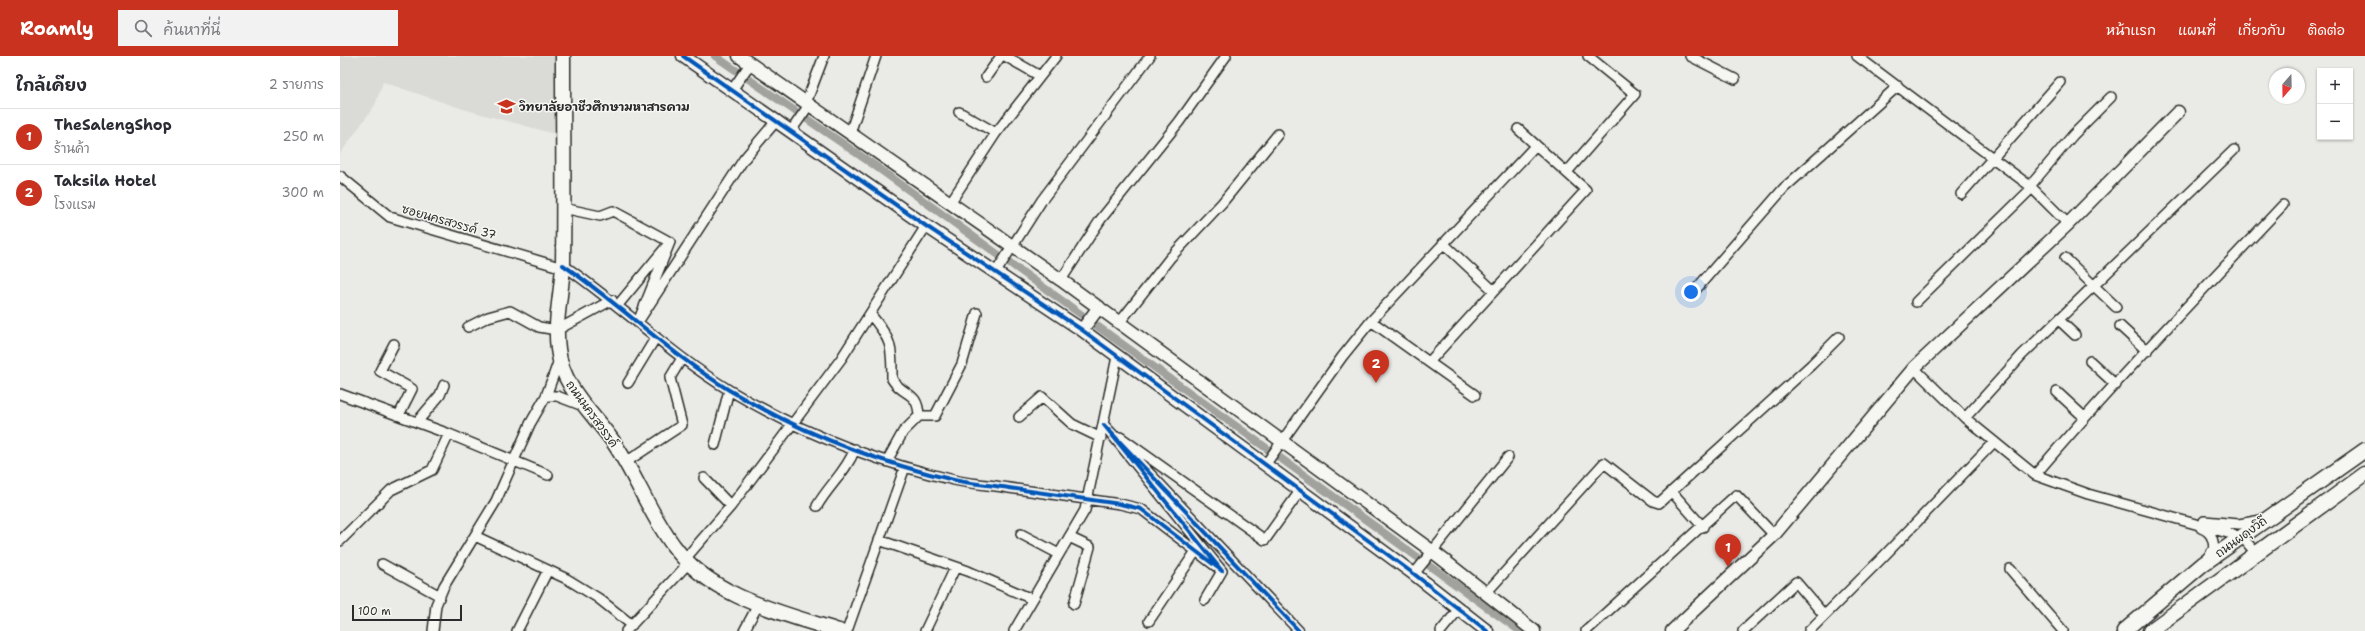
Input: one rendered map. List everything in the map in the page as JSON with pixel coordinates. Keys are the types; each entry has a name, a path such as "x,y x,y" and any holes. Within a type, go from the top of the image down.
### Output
{"main road":[{"name":"ถนนนครสวรรค์","path":"563,56 563,267 557,330 559,358 566,378 626,462 665,533 684,560 720,587 758,604 838,631"},
{"name":"ถนนผดุงวิถี","path":"2124,631 2203,564 2365,450"},
{"name":"ถนนผดุงวิถี","path":"2150,631 2365,474"}],"street":[{"path":"683,56 777,120 926,226 1082,330 1117,358 1414,574 1487,631"},
{"path":"739,56 1014,246 1120,322 1432,551 1534,631"},
{"path":"791,131 807,104 824,56"},
{"path":"850,133 876,56"},
{"path":"986,77 1001,56"},
{"path":"1005,56 1040,76"},
{"path":"950,203 996,133 1056,56"},
{"path":"996,272 1042,200 1150,56"},
{"path":"1061,280 1101,219 1179,122 1226,56"},
{"path":"1567,172 1635,94 1588,56"},
{"path":"1690,56 1735,80"},
{"path":"1857,56 2031,187 2068,224"},
{"path":"732,90 750,64"},
{"path":"1961,194 2060,82"},
{"path":"1691,295 1784,188 1898,86"},
{"path":"1916,302 2031,187 2073,135 2111,97"},
{"path":"959,112 996,133"},
{"path":"1678,629 1774,535 1914,368 2068,224 2178,112"},
{"path":"638,322 744,159 777,120"},
{"path":"1430,361 1586,190 1518,129"},
{"path":"1120,322 1170,258 1222,203 1278,134"},
{"path":"1265,465 1342,356 1371,321 1536,145"},
{"path":"1965,418 2022,355 2234,150"},
{"name":"ซอยนครสวรรค์ 37","path":"340,176 390,217 563,267 615,303 682,358 729,390 792,424 887,461 955,480 1089,499 1141,509 1222,571"},
{"path":"2035,475 2084,417 2116,385 2283,205"},
{"path":"563,208 600,216 613,211 670,242"},
{"path":"475,536 548,570 598,598 629,628 684,568 684,560 731,506 841,359 926,226"},
{"path":"638,322 670,242"},
{"path":"468,327 488,317 510,311 539,327 557,330 615,303 670,242"},
{"path":"1443,243 1494,291"},
{"path":"2065,258 2116,308"},
{"path":"1082,330 1099,307"},
{"path":"887,461 903,432 919,416 935,416 950,391 962,364 977,313"},
{"path":"870,314 885,332 890,342 892,353 892,379 915,398 918,405 919,416"},
{"path":"2059,320 2075,335"},
{"path":"1371,321 1430,361 1475,395"},
{"path":"2120,326 2147,351"},
{"path":"628,383 656,336"},
{"path":"1486,593 1604,463 1653,502 1659,503 1811,365 1838,337"},
{"path":"394,344 380,371 412,389 399,415"},
{"path":"433,631 436,605 444,586 496,501 514,460 546,396 559,358"},
{"path":"626,462 682,425 670,378 682,358"},
{"path":"1014,631 1085,510 1089,499 1117,358"},
{"path":"2090,361 2116,385"},
{"path":"1914,368 1965,418 2035,475 2088,494 2242,536 2256,553"},
{"path":"417,422 440,395 444,385"},
{"path":"715,445 729,390"},
{"path":"2057,392 2084,417"},
{"path":"340,394 449,434 548,475"},
{"path":"546,396 557,396 586,408"},
{"path":"1019,418 1042,396 1072,424 1101,438"},
{"path":"1104,425 1265,540 1300,491"},
{"path":"1104,425 1222,571 1205,600"},
{"path":"1104,425 1295,629"},
{"path":"340,541 391,490 432,470 449,434"},
{"path":"1809,631 1881,560 1993,442"},
{"path":"817,506 825,492 849,465 855,449"},
{"path":"1414,574 1508,457"},
{"path":"847,631 906,467"},
{"path":"704,478 731,506"},
{"path":"1672,492 1702,527"},
{"path":"1586,631 1736,495 1774,535"},
{"path":"2179,518 2239,524 2265,520"},
{"path":"2179,518 2208,531 2213,538 2214,548 2203,564"},
{"path":"1021,534 1060,554"},
{"path":"1069,537 1090,547 1074,604"},
{"path":"879,540 955,568 1032,599"},
{"path":"1149,622 1196,551"},
{"path":"382,564 440,596"},
{"path":"925,631 955,568"},
{"path":"2010,569 2063,631"},
{"path":"517,631 548,570"},
{"path":"1743,631 1796,582 1824,615"},
{"path":"744,631 758,604"},
{"path":"1442,631 1459,609"}],"shaded area":[{"name":"วิทยาลัยอาชีวศึกษามหาสารคาม","path":"340,56 555,56 555,134 463,109 383,82 375,105 340,154"}],"waterway":[{"path":"715,56 874,165 1520,631"}],"cycle path":[{"path":"683,56 926,226 1082,330 1414,574 1487,631"},
{"path":"563,265 707,376 755,405 782,419 838,444 925,473 968,483 1120,504 1141,509 1222,571 1104,425 1299,631"}],"place":[{"name":"วิทยาลัยอาชีวศึกษามหาสารคาม","path":"506,107"},
{"name":"Taksila Hotel","path":"1376,383"},
{"name":"TheSalengShop","path":"1728,567"}]}
